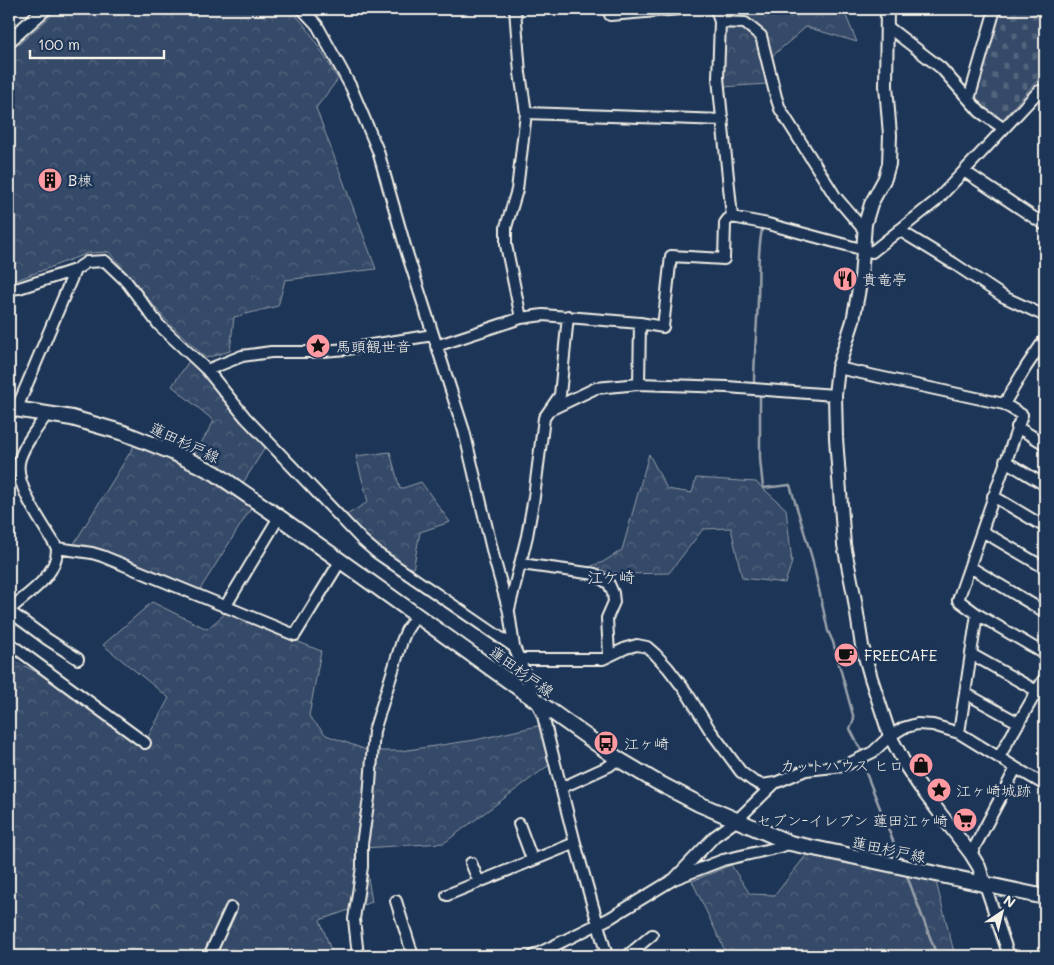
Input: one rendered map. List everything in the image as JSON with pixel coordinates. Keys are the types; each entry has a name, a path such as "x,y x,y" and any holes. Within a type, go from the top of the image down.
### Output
{"main road":[{"name":"蓮田杉戸線","path":"13,408 72,418 124,433 172,452 215,473 341,560 618,759 673,792 790,843 1045,897"}],"street":[{"path":"9,41 46,9"},
{"path":"302,9 317,25 351,88 378,151 432,335 464,432 509,612 514,647 543,716 606,956"},
{"path":"515,9 520,73 526,113 517,190 506,227 506,245 521,318"},
{"path":"610,15 681,9"},
{"path":"716,9 720,22 718,78 732,217"},
{"path":"887,9 886,68 890,135 889,164 885,178 871,204 864,230 861,278 854,321 838,368 836,438 844,545 862,646 890,736 906,766 979,867 1009,956"},
{"path":"969,99 996,9"},
{"path":"720,22 745,23 761,36 780,109 835,196 864,230"},
{"path":"888,28 941,68 980,112 1003,128"},
{"path":"436,346 521,318 543,315 640,323 663,327 671,256 724,259 725,223 732,217 768,224 872,252 936,201 1039,91 1045,96"},
{"path":"526,113 723,120"},
{"path":"964,171 1045,225"},
{"path":"898,230 1004,297 1045,316"},
{"path":"9,289 19,288 74,270 87,262 105,260 126,281 159,325 207,370 245,417 313,490 370,546 514,647"},
{"path":"13,408 74,270"},
{"path":"509,612 521,564 534,497 544,418 560,394 568,316"},
{"path":"639,384 640,323"},
{"path":"207,370 242,356 271,352 310,352 347,349 432,335"},
{"path":"1004,404 1045,338"},
{"path":"838,368 1004,404 1022,415 958,600 977,614 1045,654"},
{"path":"551,409 596,388 639,384 718,386 836,395"},
{"path":"48,413 23,451 19,463 19,476 25,492 57,548 57,554 44,580 9,611 47,639 78,658"},
{"path":"1017,427 1045,444"},
{"path":"1005,461 1045,485"},
{"path":"993,496 1045,526"},
{"path":"225,607 280,517"},
{"path":"982,531 1045,568"},
{"path":"57,548 102,556 295,635 341,560"},
{"path":"521,564 595,574 609,584 614,592 614,602 606,618 609,655"},
{"path":"970,566 1045,612"},
{"path":"358,956 354,919 362,867 362,844 369,798 375,723 402,641 416,614"},
{"path":"959,733 977,614"},
{"path":"9,643 145,743"},
{"path":"520,659 603,659 632,646 647,647 668,668 710,730 742,772 753,781 762,785 775,783 806,770 844,766 873,752 890,736 904,728 917,724 933,725 959,733 1045,786"},
{"path":"971,654 1037,691"},
{"path":"999,757 1045,677"},
{"path":"965,693 1019,723"},
{"path":"561,788 610,766 618,759"},
{"path":"971,854 1016,768"},
{"path":"674,879 715,836 736,821 775,783"},
{"path":"519,824 532,859"},
{"path":"447,895 575,843"},
{"path":"533,956 597,924 674,879 723,860 790,843"},
{"path":"470,863 479,882"},
{"path":"396,901 413,956"},
{"path":"209,956 231,908"},
{"path":"627,956 652,935"}],"green space":[{"path":"59,9 291,9 309,31 338,79 316,108 376,269 285,280 278,306 234,317 230,351 206,358 165,319 109,252 88,253 17,280 9,281 9,42 18,45"},
{"path":"720,9 843,9 857,42 806,27 770,58 767,84 722,87"},
{"path":"998,9 1045,9 1045,72 1000,122 971,99"},
{"path":"189,361 266,446 243,483 194,455 214,421 172,386"},
{"path":"134,446 181,463 253,505 199,591 72,547"},
{"path":"390,452 400,489 421,482 450,522 420,532 413,570 378,550 345,516 368,502 356,456"},
{"path":"649,454 667,489 692,493 696,478 756,482 786,509 792,562 785,583 742,578 731,528 703,529 669,573 622,574 586,568 603,562 622,550"},
{"path":"152,602 207,629 226,613 321,651 309,716 326,735 369,751 401,751 475,740 542,725 549,765 444,843 363,848 372,902 320,920 333,956 9,956 9,658 46,677 143,746 169,698 103,645"},
{"path":"807,854 936,882 955,956 731,956 726,953 692,881 731,865 750,894 775,895"}],"waterway":[{"path":"754,385 759,256 762,230"},
{"path":"760,397 760,459 763,488 790,485 812,558 828,631 833,642 854,719 850,729 863,754"},
{"path":"864,763 864,768 901,861"},
{"path":"907,876 937,956"}],"place":[{"name":"B棟","path":"50,180"},
{"name":"貴竜亭","path":"845,279"},
{"name":"馬頭観世音","path":"318,346"},
{"name":"FREECAFE","path":"846,655"},
{"name":"江ヶ崎","path":"606,743"},
{"name":"カットハウス ヒロ","path":"921,765"},
{"name":"江ヶ崎城跡","path":"939,790"},
{"name":"セブン-イレブン 蓮田江ヶ崎","path":"965,820"}],"district":[{"name":"江ケ崎","path":"611,576"}]}
